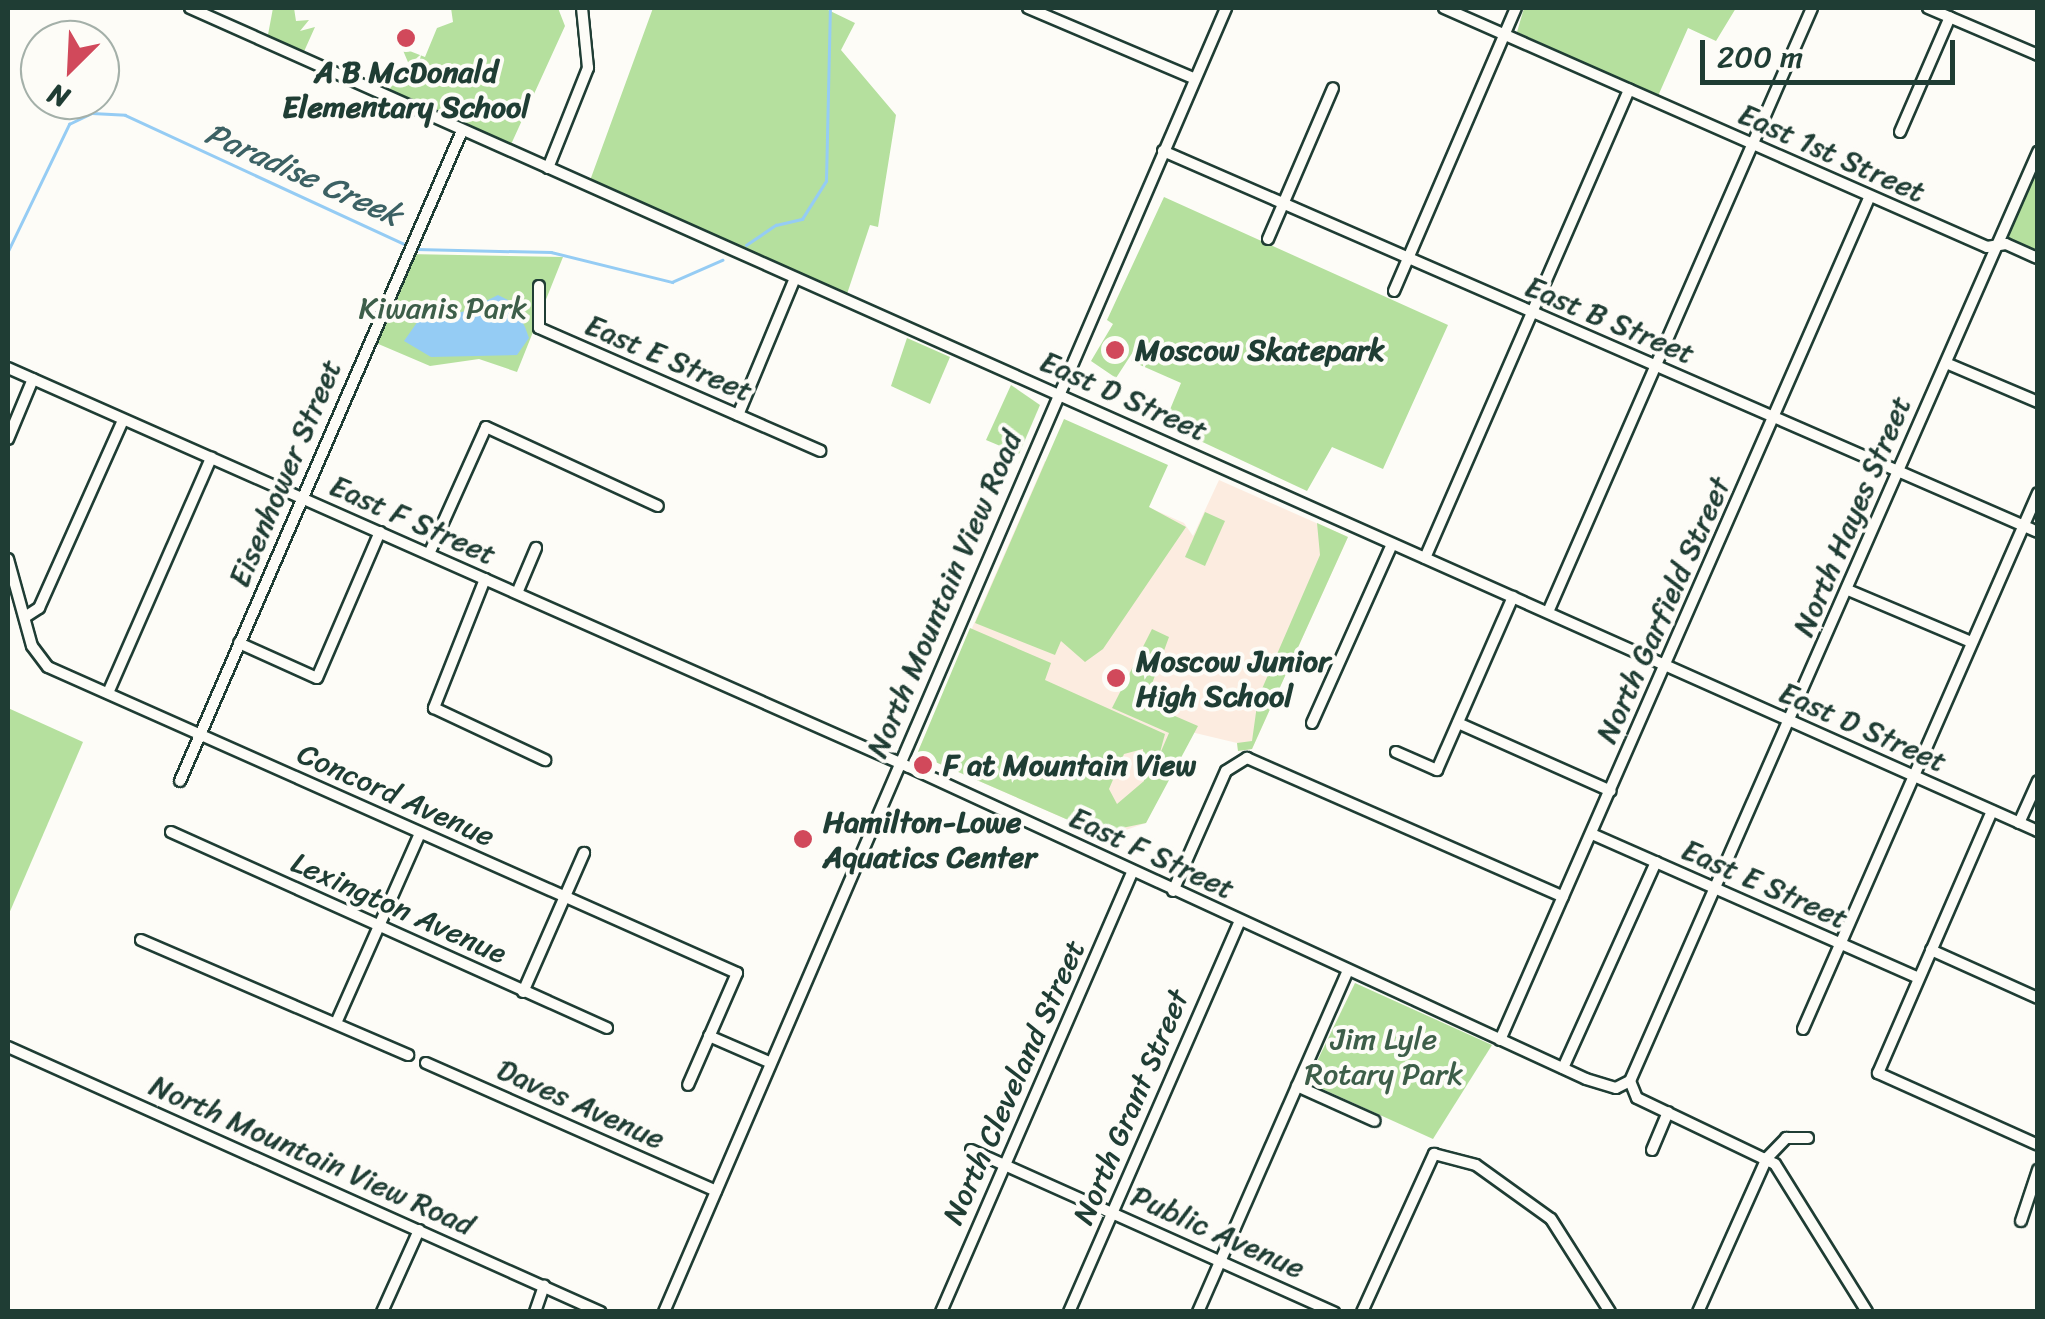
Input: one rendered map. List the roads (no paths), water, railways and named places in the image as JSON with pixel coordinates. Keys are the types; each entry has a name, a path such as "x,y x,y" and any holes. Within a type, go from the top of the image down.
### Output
{"street":[{"name":"East D Street","path":"190,8 2038,831"},
{"path":"548,168 588,68 582,8"},
{"path":"1028,8 1195,80"},
{"name":"North Mountain View Road","path":"664,1312 1226,8"},
{"name":"East 1st Street","path":"1444,8 1986,248 1996,245 2038,258"},
{"path":"1394,292 1516,8"},
{"path":"1548,612 1812,8"},
{"path":"1928,8 2038,55"},
{"path":"1900,132 1950,17"},
{"path":"1268,239 1333,88"},
{"path":"1425,558 1629,90"},
{"name":"Eisenhower Street","path":"180,781 462,131"},
{"name":"East B Street","path":"1164,152 2038,532"},
{"name":"North Hayes Street","path":"1630,1081 2038,152"},
{"name":"North Garfield Street","path":"1500,1040 1869,198"},
{"path":"738,415 794,278"},
{"name":"East E Street","path":"538,286 539,328 820,450"},
{"path":"1946,362 2038,402"},
{"name":"East F Street","path":"8,368 899,762 1347,972 1606,1087 1630,1081"},
{"path":"8,439 33,379"},
{"path":"8,559 24,617 40,608 123,420"},
{"path":"429,554 486,428 658,506"},
{"path":"108,693 211,458"},
{"path":"1803,1029 2038,493"},
{"path":"240,644 317,678 380,532"},
{"path":"1312,723 1392,544"},
{"path":"517,593 536,548"},
{"path":"484,579 438,692 437,712 545,760"},
{"path":"1848,590 1971,642"},
{"path":"1396,752 1438,770 1513,597"},
{"name":"Concord Avenue","path":"24,617 38,657 108,693 737,973 709,1036"},
{"path":"1458,723 1611,791"},
{"path":"1173,891 1226,771 1237,761 1259,761 1563,898"},
{"path":"2019,823 2038,781"},
{"path":"1992,811 1878,1073 2038,1145"},
{"name":"Lexington Avenue","path":"171,832 607,1028"},
{"path":"336,1023 420,832"},
{"name":"East E Street","path":"1592,834 1918,978"},
{"path":"523,992 584,854"},
{"path":"1563,1068 1656,862"},
{"name":"North Cleveland Street","path":"941,1312 1132,872"},
{"name":"North Grant Street","path":"1070,1312 1239,922"},
{"path":"141,940 408,1055"},
{"path":"1931,950 2038,998"},
{"path":"1198,1312 1347,972"},
{"path":"688,1085 709,1036 769,1062"},
{"name":"North Mountain View Road","path":"8,1046 597,1310"},
{"name":"Daves Avenue","path":"426,1062 716,1191"},
{"path":"1630,1081 1637,1098 1767,1158 1867,1312"},
{"path":"1297,1086 1375,1121"},
{"path":"1652,1150 1668,1112"},
{"path":"1698,1312 1767,1158 1786,1138 1808,1138"},
{"name":"Public Avenue","path":"972,1150 1334,1312"},
{"path":"1362,1312 1418,1183 1439,1154 1511,1186 1551,1219 1610,1312"},
{"path":"2021,1221 2038,1170"},
{"path":"382,1312 419,1230"},
{"path":"535,1312 544,1286"}],"water":[{"path":"498,295 512,302 529,338 517,355 431,357 404,341 418,321 466,311"}],"waterway":[{"name":"Paradise Creek","path":"746,245 776,225 802,219 826,181 830,8"},
{"path":"8,251 69,124 92,113 125,115 409,246"},
{"name":"Paradise Creek","path":"416,249 551,252 672,282 722,260"}],"place":[{"name":"A B McDonald Elementary School","path":"406,38"},
{"name":"Moscow Skatepark","path":"1115,350"},
{"name":"Moscow Junior High School","path":"1116,678"},
{"name":"F at Mountain View","path":"923,765"},
{"name":"Hamilton-Lowe Aquatics Center","path":"803,839"}],"park label":[{"name":"Kiwanis Park","path":"443,308"},
{"name":"Jim Lyle Rotary Park","path":"1384,1056"}]}
